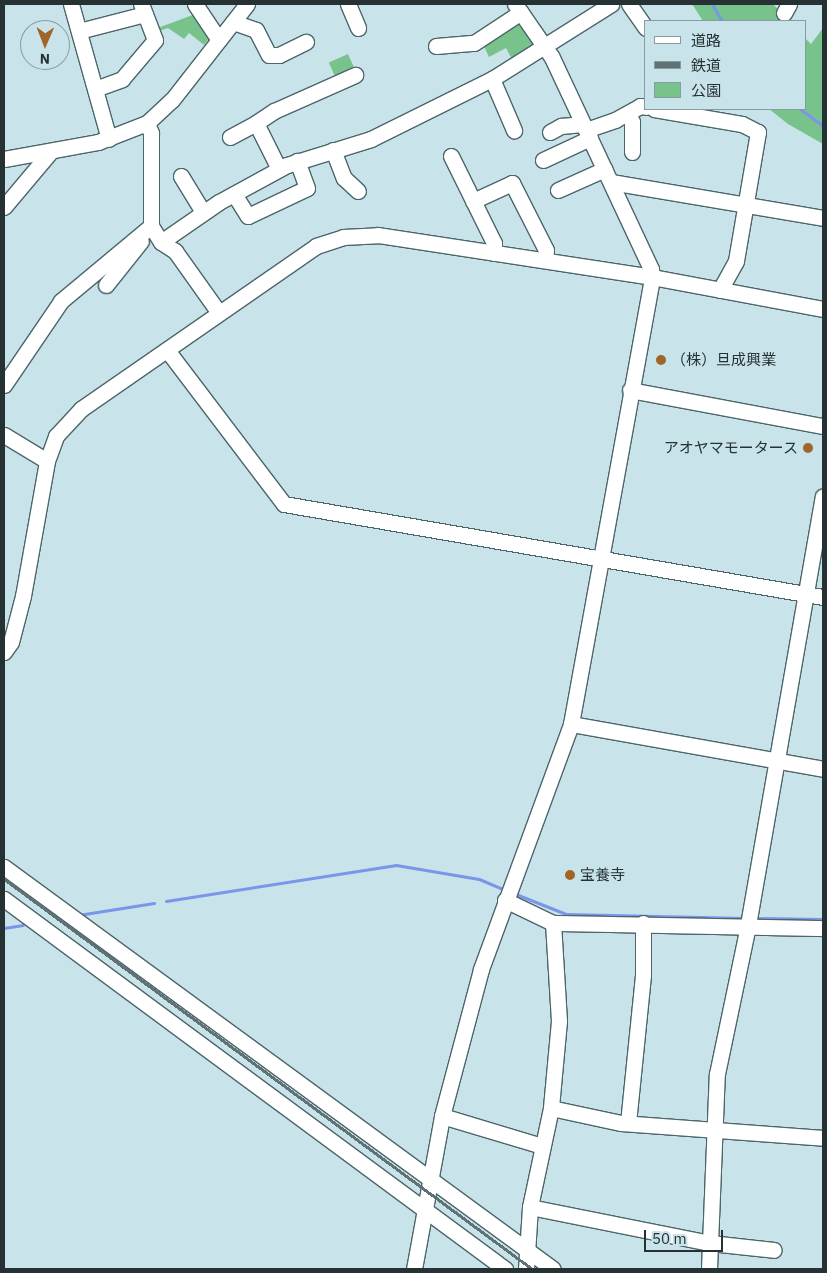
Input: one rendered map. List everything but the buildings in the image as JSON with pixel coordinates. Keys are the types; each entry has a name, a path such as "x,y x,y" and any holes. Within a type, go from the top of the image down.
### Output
{"street":[{"path":"71,4 109,139"},
{"path":"195,4 219,40"},
{"path":"4,159 109,139 147,122 172,100 247,4"},
{"path":"348,4 358,28"},
{"path":"161,242 203,212 279,169 297,161 394,129 492,79 546,47 611,4"},
{"path":"629,4 644,25"},
{"path":"414,1269 442,1116 481,969 571,724 652,277 608,175 546,47 518,8 474,43 436,46"},
{"path":"79,32 143,9 155,40 122,78 95,89"},
{"path":"233,22 256,30 268,55 280,55 306,42"},
{"path":"230,137 274,111 355,75"},
{"path":"492,79 514,130"},
{"path":"543,160 587,131 628,114 640,106 644,107"},
{"path":"660,110 742,124 758,132 736,261 720,290"},
{"path":"628,114 632,122 632,152"},
{"path":"147,122 151,132 152,227 161,242 175,252 219,313"},
{"path":"256,123 279,169"},
{"path":"550,132 560,126 587,131"},
{"path":"333,150 344,178 358,190"},
{"path":"4,207 51,151"},
{"path":"451,156 494,242 494,252"},
{"path":"234,194 248,216 307,188 297,161"},
{"path":"558,190 608,175 746,205 823,218"},
{"path":"181,176 203,212"},
{"path":"473,201 512,183 546,250 546,260"},
{"path":"106,285 152,227"},
{"path":"4,385 61,300 152,227"},
{"path":"4,652 11,642 23,596 47,461 56,436 79,411 316,246 343,237 378,235 652,277 823,310"},
{"path":"166,350 284,504 600,559 823,595"},
{"path":"630,390 823,426"},
{"path":"4,435 47,461"},
{"path":"710,1269 716,1074 748,925 775,760 823,497"},
{"path":"571,724 823,769"},
{"path":"4,867 430,1182 553,1269"},
{"path":"4,899 505,1269"},
{"path":"505,900 553,923 643,923 823,928"},
{"path":"526,1269 530,1207 551,1108 558,1021 553,923"},
{"path":"628,1123 643,975 643,923"},
{"path":"551,1108 628,1123 714,1128 823,1138"},
{"path":"442,1116 542,1146"},
{"path":"530,1207 710,1243 774,1250"}],"green space":[{"path":"692,4 773,4 788,20 702,20"},
{"path":"198,13 212,42 208,40 204,45 189,33 184,39 168,28 156,32 155,29"},
{"path":"521,18 539,44 513,61 506,48 489,57 482,42"},
{"path":"823,28 823,144 788,124 770,110 807,110 807,40 811,44"},
{"path":"348,54 356,72 337,81 329,63"}],"waterway":[{"path":"712,4 721,20"},
{"path":"801,110 823,126"},
{"path":"166,901 396,865 479,879 505,890"},
{"path":"513,893 566,914 745,918"},
{"path":"78,915 154,903"},
{"path":"754,918 823,919"},
{"path":"4,928 23,925"}],"railway":[{"path":"4,879 532,1269"}],"place":[{"name":"（株）旦成興業","path":"661,360"},
{"name":"アオヤマモータース","path":"808,448"},
{"name":"宝養寺","path":"570,875"}]}
